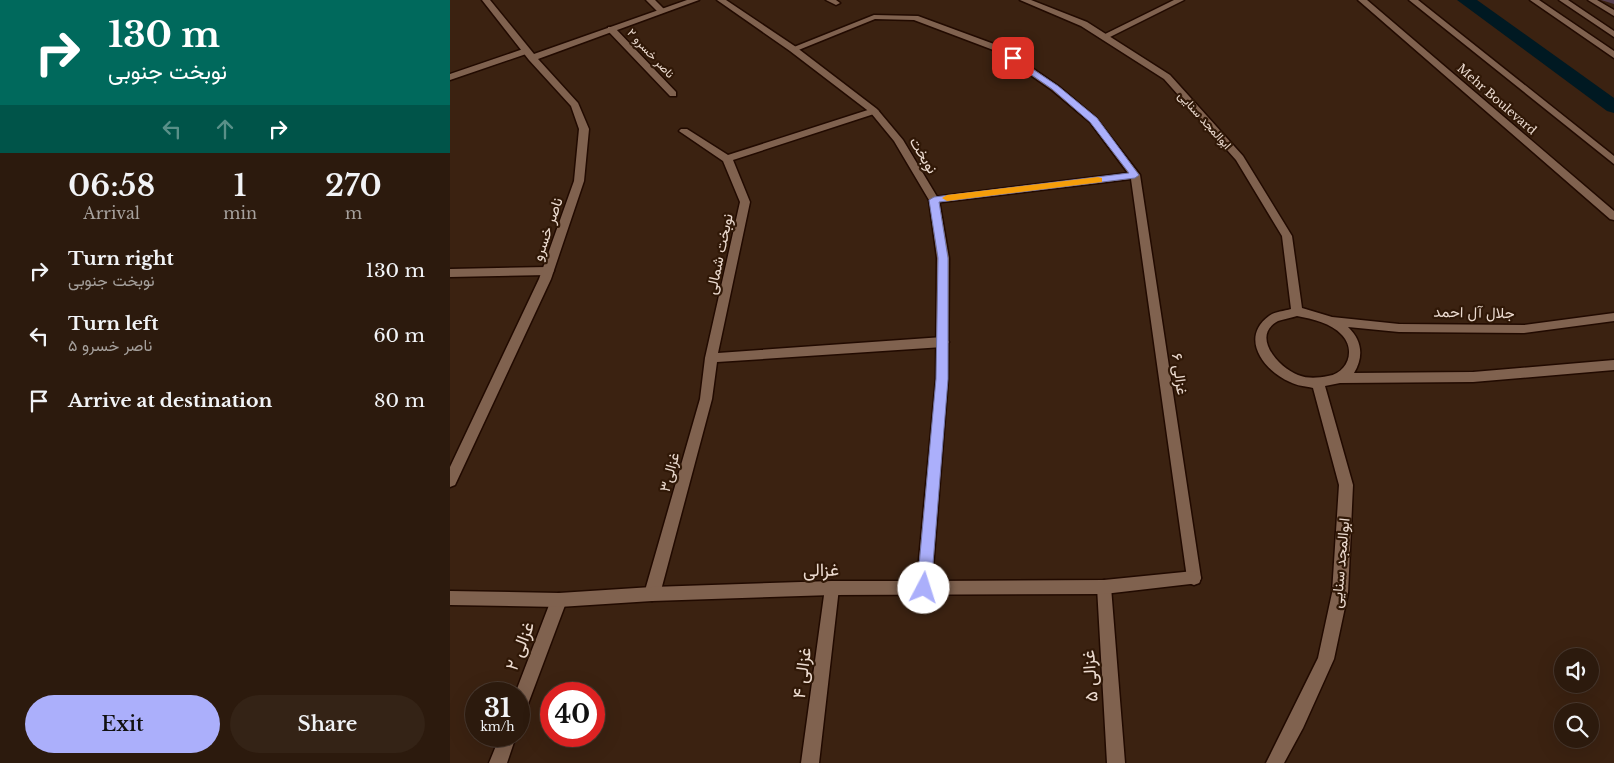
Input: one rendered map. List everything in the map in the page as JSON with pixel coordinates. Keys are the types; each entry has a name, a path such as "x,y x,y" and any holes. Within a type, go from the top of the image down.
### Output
{"street":[{"name":"ناصر خسرو","path":"450,481 548,271 579,181 584,130 575,105 529,54 486,0"},
{"path":"650,0 662,11"},
{"path":"450,77 611,29 695,0"},
{"name":"نوبخت","path":"721,0 793,49 874,111 898,140 934,200 943,258 942,379 924,588"},
{"name":"ابوالمجد سنایی","path":"1024,0 1084,24 1167,78 1240,158 1288,236 1297,312"},
{"path":"1103,37 1180,0"},
{"name":"Mehr Boulevard","path":"1362,0 1614,217"},
{"name":"Mehr Boulevard","path":"1413,0 1614,161"},
{"path":"1534,0 1614,55"},
{"path":"1562,0 1614,35"},
{"path":"1592,0 1614,14"},
{"path":"793,49 874,17 915,18 999,48 1055,88 1094,120 1135,175 934,200"},
{"name":"ناصر خسرو ۲","path":"611,29 672,94"},
{"path":"684,131 727,159 874,111"},
{"name":"نوبخت شمالی","path":"711,358 745,202 727,159"},
{"name":"غزالی ۶","path":"1135,175 1194,578"},
{"path":"450,273 548,271"},
{"path":"1340,378 1348,372 1353,364 1355,355 1349,337 1332,321 1309,313 1286,313 1268,322 1262,329 1260,347 1268,361 1281,373 1298,380 1318,384 1340,378 1473,377 1614,365"},
{"name":"جلال آل احمد","path":"1332,321 1399,328 1524,329 1614,317"},
{"path":"711,358 942,342"},
{"name":"غزالی۳","path":"652,594 706,399 711,358"},
{"name":"ابوالمجد سنایی","path":"1275,763 1297,722 1326,659 1340,593 1346,485 1318,384"},
{"name":"غزالی","path":"450,598 559,600 652,594 832,588 1104,587 1194,578"},
{"name":"غزالی ۵","path":"1104,587 1116,763"},
{"name":"غزالی ۴","path":"810,763 832,588"},
{"name":"غزالی ۲","path":"528,682 559,600"},
{"path":"498,763 504,747"}],"waterway":[{"path":"1466,0 1614,107"}],"slow traffic":[{"path":"947,198 1098,180"}],"route":[{"path":"924,588 942,379 943,258 934,200 1135,175 1094,120 1055,88 1013,58"}]}
